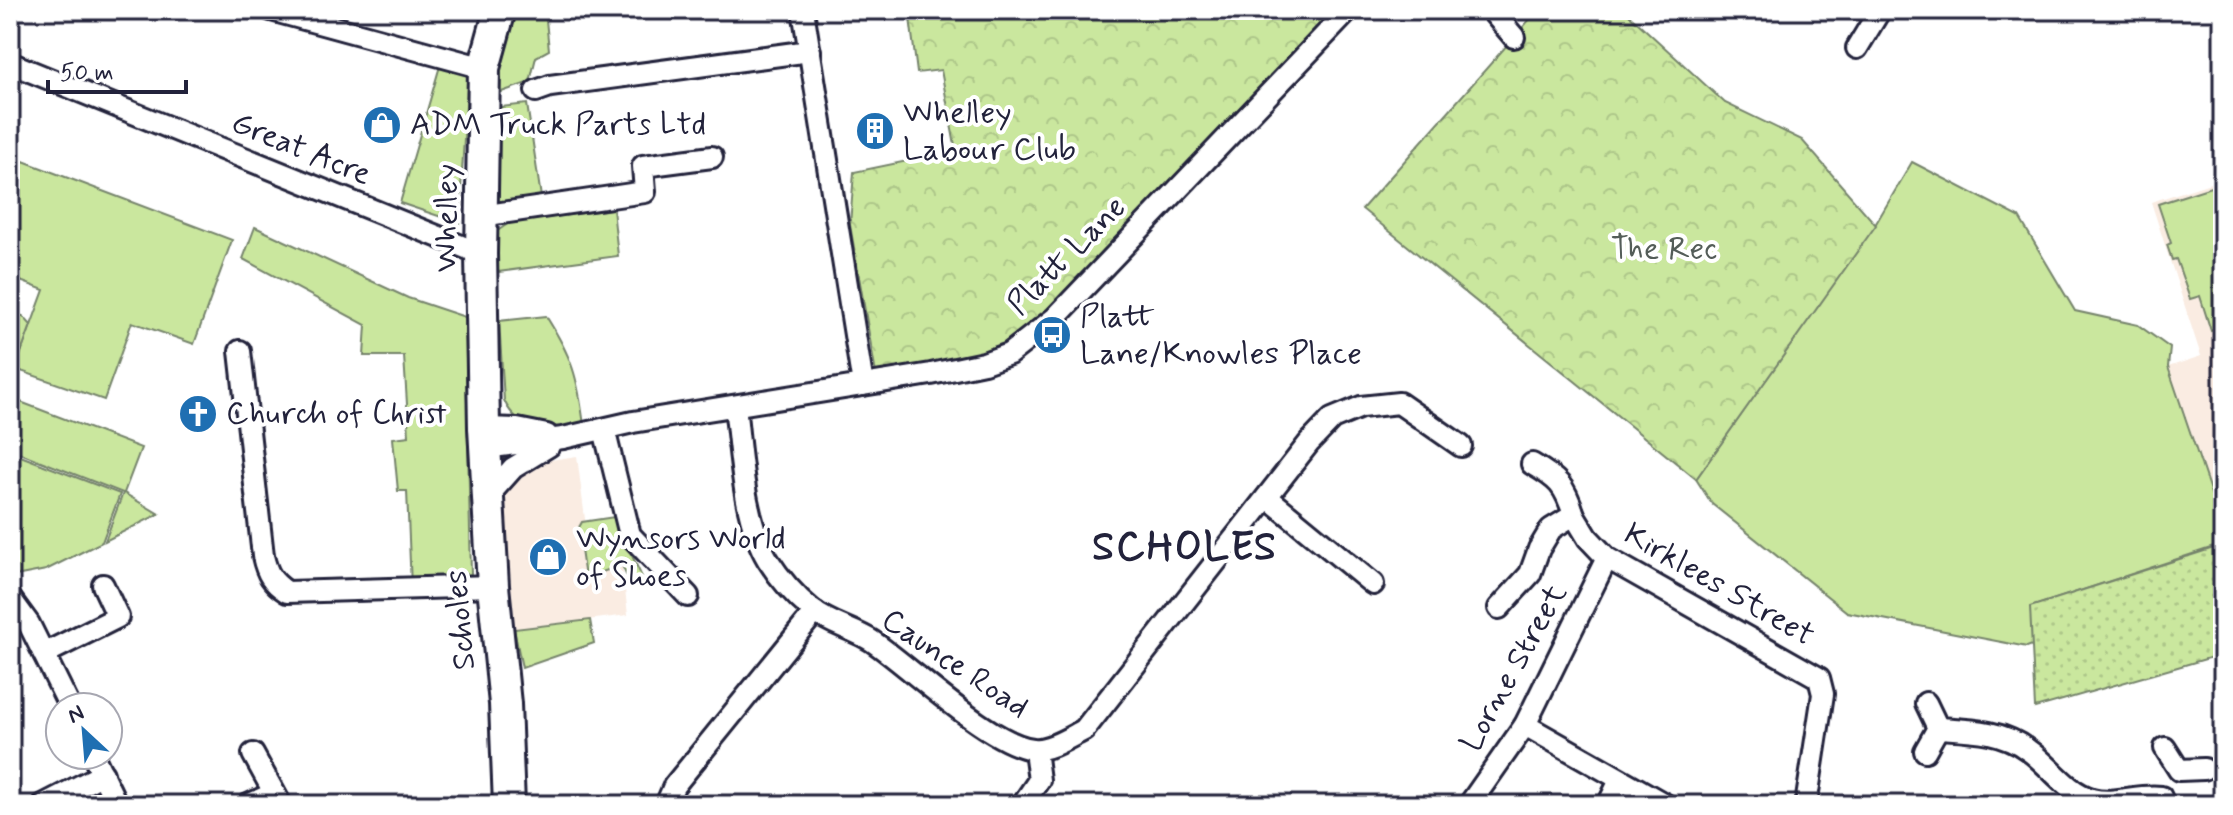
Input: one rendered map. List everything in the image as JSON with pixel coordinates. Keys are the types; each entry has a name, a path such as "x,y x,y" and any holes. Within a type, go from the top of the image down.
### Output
{"main road":[{"name":"Whelley","path":"485,438 481,254 484,68 500,10"},
{"name":"Scholes","path":"485,438 493,586 505,704 509,805"}],"street":[{"path":"271,10 484,68"},
{"path":"803,10 863,385"},
{"name":"Platt Lane","path":"485,438 563,438 984,363 1009,354 1055,318 1349,10"},
{"path":"1491,10 1514,37"},
{"path":"1857,48 1880,10"},
{"path":"544,84 810,51"},
{"name":"Great Acre","path":"10,63 481,254"},
{"path":"481,216 645,192 643,166 712,157"},
{"path":"240,351 263,556 267,572 275,584 287,592 493,586"},
{"name":"Caunce Road","path":"735,406 749,505 756,532 767,557 786,585 815,612 871,640 1000,738 1035,750 1084,730 1309,443 1332,419 1361,407 1399,403 1461,446"},
{"path":"604,429 630,535 688,596"},
{"name":"Platt Lane","path":"488,496 513,468 563,438"},
{"name":"Kirklees Street","path":"1532,464 1563,486 1574,515 1588,538 1607,558 1819,678 1823,694 1806,805"},
{"path":"1267,497 1373,584"},
{"path":"1499,608 1530,574 1539,549 1551,529 1574,515"},
{"name":"Lorne Street","path":"1469,805 1525,725 1607,558"},
{"path":"44,654 118,617 103,585"},
{"path":"10,598 29,624 62,691"},
{"path":"666,805 674,786 815,612"},
{"path":"1926,703 1938,728"},
{"path":"1525,725 1666,805"},
{"path":"1925,751 1938,728"},
{"path":"1938,728 1974,730 2012,740 2029,750 2076,792 2092,799 2108,801 2143,795 2162,801 2179,770"},
{"path":"2165,748 2179,770"},
{"path":"1022,805 1039,780 1035,750"},
{"path":"248,805 278,799 253,754"},
{"path":"2179,770 2204,769"},
{"path":"101,771 117,805"},
{"path":"43,805 103,774"},
{"path":"1608,805 1620,780"}],"shaded area":[{"path":"2223,179 2223,527 2168,367 2201,356 2151,202"},
{"path":"577,456 592,574 622,565 628,615 514,629 501,506 504,494 517,473 531,463"}],"green space":[{"path":"512,10 545,10 549,50 536,57 530,82 496,94 493,84"},
{"path":"909,10 1342,10 1051,315 985,360 876,374 850,225 854,172 956,151 941,70 917,73"},
{"name":"The Rec","path":"1538,10 1624,10 1725,103 1802,140 1876,225 1696,479 1362,209"},
{"path":"440,66 468,71 459,223 400,203"},
{"path":"527,104 541,197 496,202 492,108"},
{"path":"10,156 232,240 194,344 132,322 104,400 15,369 44,290 10,277"},
{"path":"1912,162 2019,217 2075,311 2138,325 2170,348 2168,367 2223,529 2223,544 2031,607 2032,645 2027,647 1847,612 1712,504 1696,479 1875,225"},
{"path":"2223,183 2223,327 2211,331 2200,296 2190,299 2176,259 2172,260 2167,245 2171,243 2158,204"},
{"path":"613,209 618,256 498,272 496,232 509,223"},
{"path":"255,227 408,298 465,317 471,574 411,587 407,491 398,491 393,438 409,436 404,356 364,356 366,325 243,259"},
{"path":"10,312 23,316 31,325 15,369 10,372"},
{"path":"546,316 572,368 584,426 549,428 528,424 510,411 504,400 499,321"},
{"path":"10,398 141,448 124,493 159,514 105,541 123,493 10,449"},
{"path":"10,452 120,494 102,542 46,570 10,577"},
{"path":"614,517 642,577 630,584 622,565 585,578 578,529 582,522"},
{"path":"2223,545 2223,654 2035,708 2030,607"},
{"path":"590,620 594,643 522,668 514,629"}],"place":[{"name":"ADM Truck Parts Ltd","path":"382,125"},
{"name":"Whelley Labour Club","path":"875,131"},
{"name":"Platt Lane/Knowles Place","path":"1052,335"},
{"name":"Church of Christ","path":"198,414"},
{"name":"Wynsors World of Shoes","path":"548,557"}],"district":[{"name":"SCHOLES","path":"1185,548"}]}
